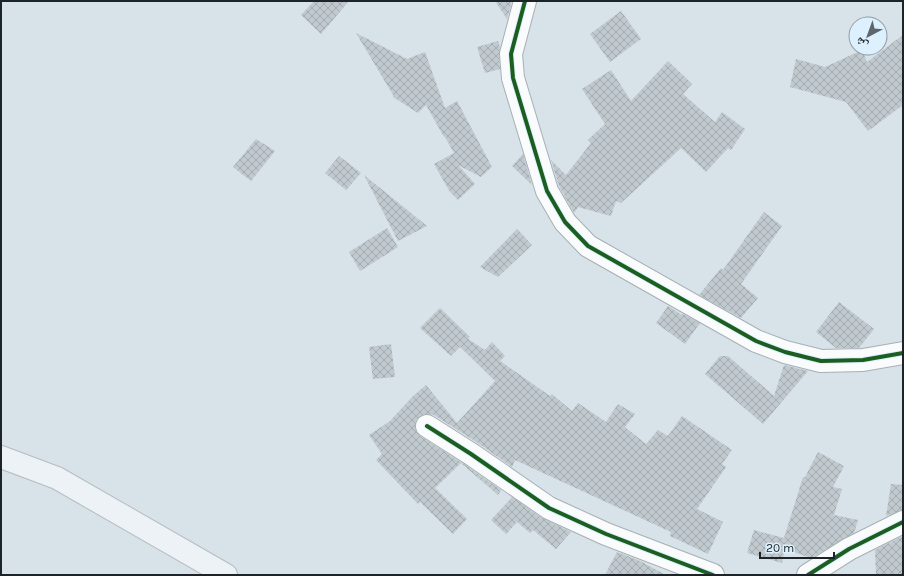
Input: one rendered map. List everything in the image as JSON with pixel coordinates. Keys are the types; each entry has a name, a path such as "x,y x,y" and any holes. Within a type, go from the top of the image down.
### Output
{"main road":[{"path":"1,457 56,478 226,575"}],"street":[{"path":"525,1 511,54 513,78 547,191 565,222 588,246 756,341 785,352 821,361 863,360 903,353"},
{"path":"427,426 471,454 548,508 606,534 713,575"},
{"path":"808,575 849,549 903,522"}],"building":[{"path":"314,1 349,1 321,34 301,15"},
{"path":"495,1 512,1 507,19"},
{"path":"621,11 641,39 610,62 590,34"},
{"path":"356,33 407,59 425,52 445,108 457,101 492,167 481,177 458,165 475,184 458,200 450,192 434,164 454,153 445,137 446,136 444,137 426,105 418,113 393,97"},
{"path":"903,35 903,105 868,131 846,102 790,87 796,59 825,67 849,56 864,56 867,62 875,56 888,56 888,46"},
{"path":"498,41 500,47 500,69 485,73 477,47"},
{"path":"668,61 692,84 683,94 715,122 722,112 745,129 731,150 728,148 706,172 681,148 621,203 616,201 611,216 578,207 574,213 559,186 551,160 566,175 591,143 588,140 605,124 582,89 611,70 631,101"},
{"path":"256,139 275,151 251,181 233,167"},
{"path":"523,154 532,185 512,166"},
{"path":"339,156 361,173 346,190 325,173"},
{"path":"364,175 427,226 398,241"},
{"path":"764,212 782,226 741,284 758,298 741,318 699,295 721,268 723,270"},
{"path":"387,228 398,247 360,271 349,252"},
{"path":"517,229 532,245 498,277 480,267"},
{"path":"839,302 874,329 859,348 836,348 816,332"},
{"path":"668,306 682,315 683,314 700,323 685,344 656,323"},
{"path":"440,308 470,337 468,339 485,350 492,342 505,356 500,361 550,396 552,394 572,411 578,403 606,422 618,404 635,414 625,427 646,444 658,430 668,436 682,416 732,450 722,464 726,467 697,509 723,522 708,554 670,536 671,532 515,460 512,467 434,415 428,414 422,415 416,420 416,431 420,436 464,464 501,490 498,495 461,463 435,488 467,519 453,534 420,502 418,504 376,460 382,454 369,435 390,421 413,396 426,385 457,423 495,381 460,347 451,356 420,328"},
{"path":"391,344 395,377 373,379 369,347"},
{"path":"720,356 728,356 774,396 784,365 808,371 763,424 705,374"},
{"path":"818,452 844,466 833,487 842,489 834,515 858,520 854,533 811,558 785,549 782,563 747,553 754,530 784,538 803,477 805,477"},
{"path":"891,484 903,485 903,510 886,516"},
{"path":"512,497 542,518 571,532 556,549 533,530 530,533 517,522 506,534 491,520"},
{"path":"903,536 903,575 876,575 875,550"},
{"path":"617,552 638,560 666,575 605,575"}],"cycle path":[{"path":"525,1 511,54 513,78 547,191 565,222 588,246 756,341 785,352 821,361 863,360 903,353"},
{"path":"427,426 471,454 549,508 606,534 713,575"},
{"path":"808,575 849,549 903,522"}]}
